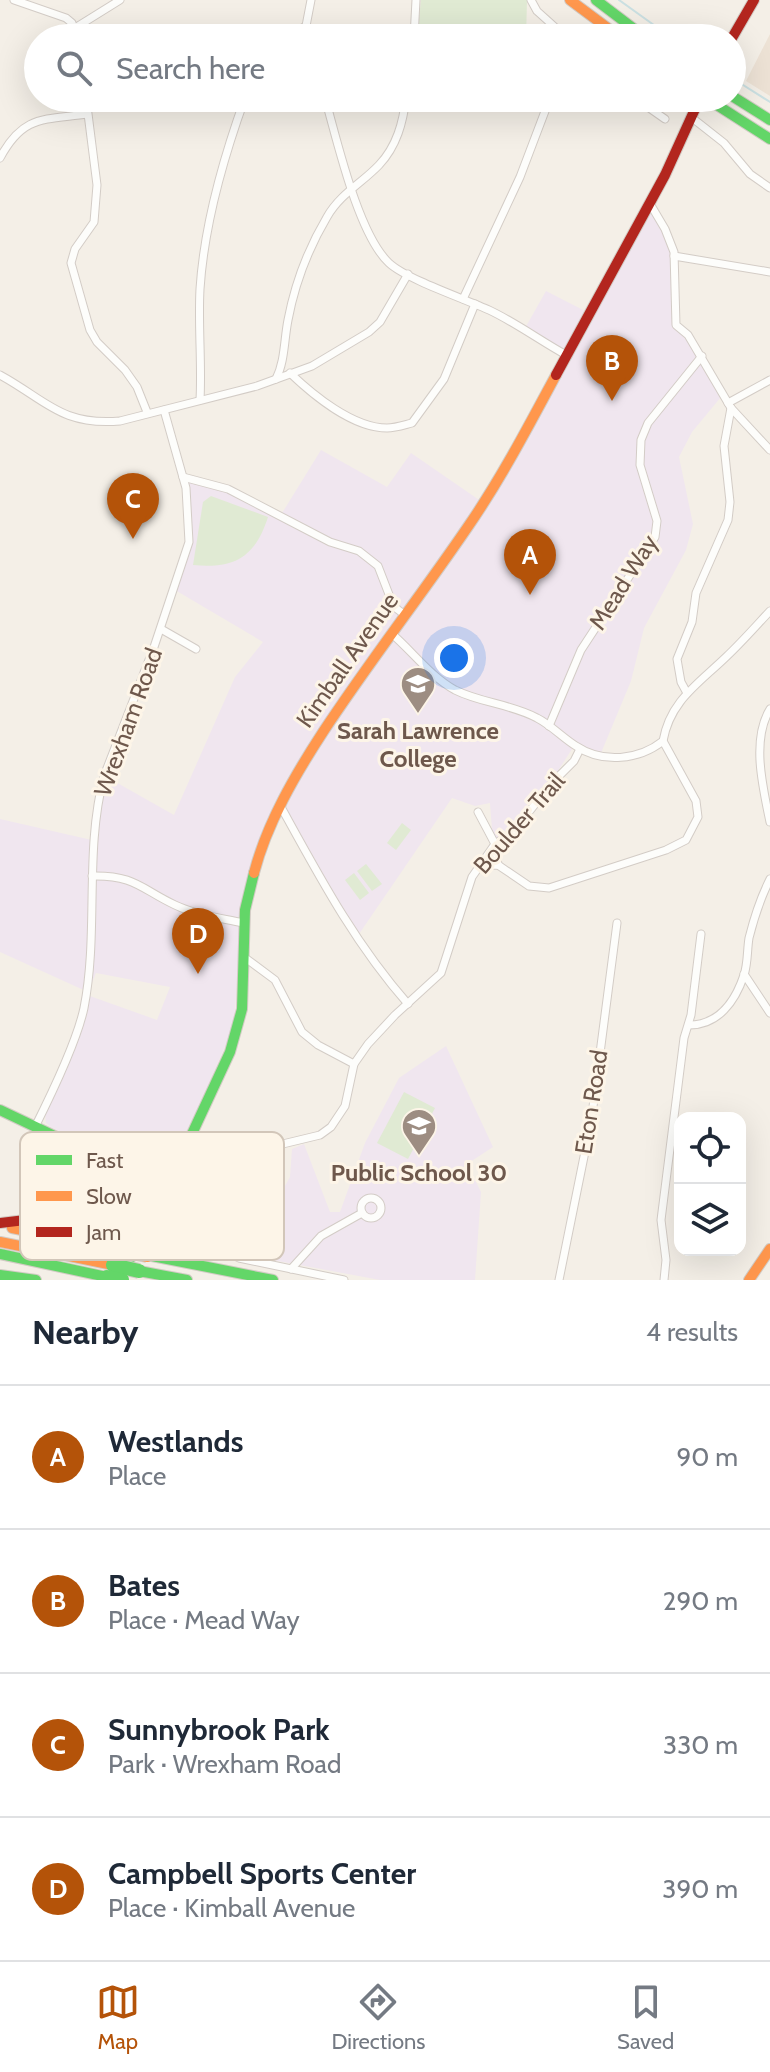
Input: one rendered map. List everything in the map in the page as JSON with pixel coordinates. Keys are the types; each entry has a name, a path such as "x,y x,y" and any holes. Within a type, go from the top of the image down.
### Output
{"main road":[{"path":"570,0 602,24"},
{"path":"596,0 628,24"},
{"path":"740,24 754,0"},
{"path":"746,105 770,120"},
{"name":"Kimball Avenue","path":"192,1132 230,1052 237,1029 244,988 243,923 257,863 300,768 337,709 475,516 568,356 665,175 695,112"},
{"path":"713,112 770,139"},
{"path":"0,1111 46,1132"},
{"path":"0,1224 20,1222"},
{"path":"0,1224 20,1228"},
{"path":"0,1242 20,1248"},
{"path":"749,1280 770,1249"},
{"path":"0,1254 20,1258"},
{"path":"31,1260 115,1276 139,1271 187,1280"},
{"path":"61,1260 115,1276"},
{"path":"172,1260 273,1280"},
{"path":"0,1275 36,1280"}],"street":[{"path":"14,0 66,18 71,24"},
{"path":"81,24 120,0"},
{"path":"306,24 311,0"},
{"path":"415,24 416,0"},
{"path":"531,0 551,24"},
{"path":"200,400 202,362 199,317 203,255 209,219 241,112"},
{"path":"329,112 351,189 364,221 389,263 475,304 568,356"},
{"path":"276,379 282,366 287,324 301,271 328,215 351,189 380,164 392,147 403,123 404,112"},
{"path":"463,299 520,177 545,112"},
{"path":"655,112 665,119"},
{"path":"703,112 750,174 770,188"},
{"path":"0,158 14,136 32,122 87,114 97,185 94,222 75,249 71,263 90,330 137,387 147,412"},
{"path":"649,202 665,229 674,256 676,325 688,335 702,356 729,405 770,450"},
{"path":"674,256 770,272"},
{"path":"0,375 41,403 81,419 120,421 276,379 331,356 380,322 408,274"},
{"path":"282,366 320,399 369,425 389,428 412,423 444,379 475,304"},
{"name":"Mead Way","path":"549,726 595,625 655,537 657,521 640,465 641,440 648,423 702,356"},
{"path":"729,405 770,380"},
{"path":"687,693 681,682 677,659 692,622 696,593 728,520 730,502 724,446 729,405"},
{"name":"Wrexham Road","path":"35,1127 84,1007 98,797 161,629 189,542 188,500 164,410"},
{"path":"183,477 228,489 330,542 359,551 378,566 390,597 405,615"},
{"path":"478,866 498,865 529,886 544,888 682,844 696,822 696,801 663,741 666,723 687,693 727,657 770,611"},
{"path":"161,629 196,649"},
{"path":"391,633 453,689 537,718 580,749"},
{"path":"770,709 761,727 760,744 770,822"},
{"name":"Boulder Trail","path":"284,1144 320,1135 331,1127 345,1106 354,1064 368,1044 441,973 478,866 495,844 513,832 551,784 574,761 580,749 595,755 627,757 652,749 663,741"},
{"name":"Boulder Trail","path":"574,761 595,755"},
{"path":"281,807 339,912 380,971 408,1004"},
{"path":"478,812 495,844 498,865"},
{"path":"92,876 126,879 147,887 175,906 243,923"},
{"path":"689,1025 716,1019 723,1012 744,974 756,915 770,879"},
{"name":"Eton Road","path":"559,1280 591,1122 617,923"},
{"path":"664,1280 666,1260 661,1220 684,1038 689,1025 701,934"},
{"path":"244,957 275,980 302,1032 318,1045 354,1064"},
{"path":"744,974 770,1013"},
{"path":"291,1269 321,1236 362,1213"},
{"path":"248,1260 344,1280"}],"shaded area":[{"path":"770,34 770,96 746,81"},
{"name":"Sarah Lawrence College","path":"649,205 671,252 674,326 686,336 721,397 692,432 679,457 693,524 686,550 644,628 631,681 601,753 572,749 543,794 513,829 493,842 490,803 475,806 452,798 357,937 280,805 252,864 240,929 234,1026 186,1132 61,1132 52,1128 46,1123 45,1114 68,1060 87,995 157,1020 170,987 96,973 88,992 0,952 0,819 96,841 105,776 174,815 235,677 263,642 175,590 186,559 186,479 225,489 279,518 321,450 387,487 411,453 485,504 571,354 524,330 546,291 591,314"},
{"name":"Public School 30","path":"446,1046 493,1147 467,1164 481,1192 475,1280 380,1280 273,1260 284,1260 284,1188 290,1177 292,1149 304,1144 330,1212 340,1212 365,1143 399,1078"}],"green space":[{"path":"421,0 527,0 526,24 418,24"},
{"path":"211,496 268,517 257,542 241,558 221,565 193,565 203,502"},
{"path":"402,823 411,830 396,850 387,843"},
{"path":"366,864 382,884 372,891 357,871"},
{"path":"354,873 369,893 360,900 345,880"},
{"path":"404,1092 435,1108 408,1159 377,1143"}],"waterway":[{"path":"619,0 652,24"},
{"path":"746,87 770,102"}],"traffic: fast":[{"path":"596,0 628,24"},
{"path":"746,105 770,120"},
{"path":"728,112 770,139"},
{"path":"193,1132 230,1052 242,1009 245,910 254,873"},
{"path":"0,1110 46,1132"},
{"path":"0,1254 20,1258"},
{"path":"28,1260 107,1277"},
{"path":"122,1274 129,1260"},
{"path":"172,1260 273,1280"},
{"path":"113,1265 139,1271"},
{"path":"139,1271 187,1280"},
{"path":"0,1275 36,1280"},
{"path":"107,1277 122,1280"}],"traffic: slow":[{"path":"570,0 602,24"},
{"path":"254,873 274,818 302,765 479,509 514,453 556,375"},
{"path":"12,1228 20,1230"},
{"path":"0,1242 20,1246"},
{"path":"749,1280 770,1249"},
{"path":"88,1260 113,1265"}],"traffic: jam":[{"path":"740,24 754,0"},
{"path":"556,375 665,175 694,112"},
{"path":"0,1223 20,1221"}],"place":[{"name":"Bates","path":"612,401"},
{"name":"Sunnybrook Park","path":"133,539"},
{"name":"Westlands","path":"530,595"},
{"name":"Sarah Lawrence College","path":"418,715"},
{"name":"Campbell Sports Center","path":"198,974"},
{"name":"Public School 30","path":"419,1157"}]}
